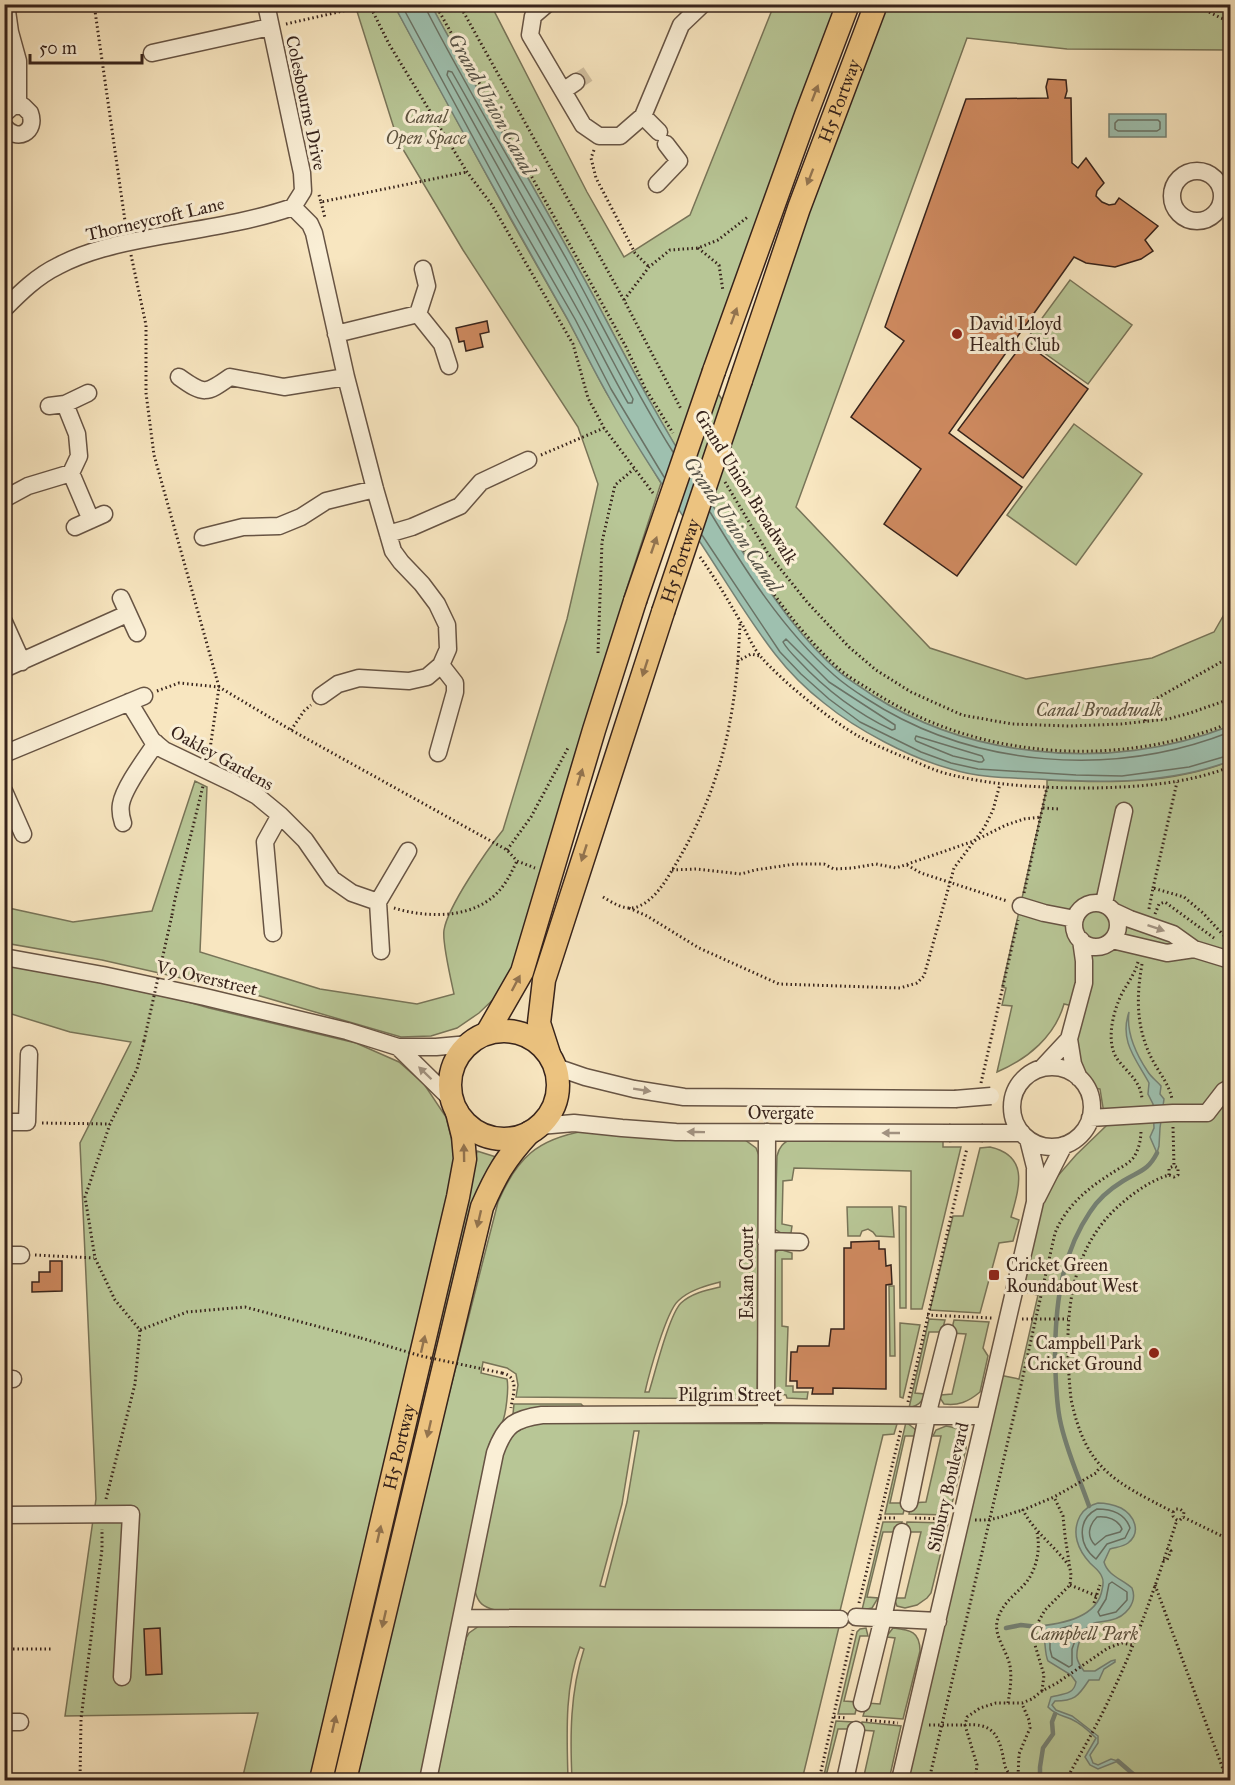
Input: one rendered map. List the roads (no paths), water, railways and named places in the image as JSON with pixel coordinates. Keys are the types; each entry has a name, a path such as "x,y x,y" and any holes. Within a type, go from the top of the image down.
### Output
{"main road":[{"name":"H5 Portway","path":"478,1039 522,972 635,601 714,371 848,4"},
{"name":"H5 Portway","path":"552,1061 539,1023 544,980 663,612 799,208 876,4"},
{"path":"504,1031 521,1034 537,1042 552,1061 558,1083 557,1099 551,1113 535,1130 513,1139 497,1139 481,1135 467,1125 454,1106 450,1084 452,1069 459,1055 478,1039 504,1031"},
{"name":"H5 Portway","path":"321,1780 458,1197 465,1159 463,1136 454,1106"},
{"name":"H5 Portway","path":"345,1780 482,1207 497,1173 512,1151 535,1130"}],"street":[{"path":"4,126 9,132 18,135 27,131 32,122 27,109 11,109 18,61 7,32 6,4"},
{"name":"Colesbourne Drive","path":"266,4 302,173 303,191 293,207"},
{"path":"547,4 533,16 530,36 569,87 583,125 599,136 620,136 643,116 681,25 703,4"},
{"path":"152,53 270,27"},
{"path":"643,116 679,161 657,184"},
{"path":"293,207 310,224 314,234 346,377 393,551 437,604 447,625 448,649 441,665 426,676 409,681 360,678 338,684 321,696"},
{"name":"Thorneycroft Lane","path":"4,309 25,289 57,266 92,251 270,214 293,207"},
{"path":"418,314 427,286 423,269"},
{"path":"336,334 418,314"},
{"path":"418,314 442,344 449,366"},
{"path":"179,377 200,390 213,389 230,376 284,387 346,377"},
{"path":"4,499 28,486 71,473 79,456 77,434 57,405 88,393"},
{"path":"388,534 412,527 460,506 481,482 528,460"},
{"path":"71,473 98,517 75,527"},
{"path":"203,537 243,527 279,526 302,517 326,501 375,489"},
{"path":"121,598 137,633"},
{"path":"4,669 128,614"},
{"path":"4,622 22,662"},
{"path":"438,753 455,692 455,683 441,665"},
{"name":"Oakley Gardens","path":"4,754 136,699 148,734 164,750 176,758 257,796 305,840 332,879 352,893 378,902"},
{"path":"123,824 120,809 123,797 156,743"},
{"path":"4,791 22,834"},
{"path":"1109,908 1124,811"},
{"name":"Oakley Gardens","path":"273,933 265,842 280,815"},
{"path":"381,951 378,902 408,851"},
{"path":"1194,949 1167,953 1110,942 1094,947 1081,940 1075,930 1075,919 1078,912 1090,903 1109,908 1173,934 1194,949 1230,960"},
{"path":"1021,906 1075,919"},
{"path":"1084,983 1118,930 1118,917 1109,908"},
{"path":"1025,1136 1039,1145 1052,1147 1064,1145 1081,1135 1090,1118 1092,1107 1090,1096 1073,1064 1069,1039 1084,983 1081,940"},
{"name":"V9 Overstreet","path":"4,957 205,997 347,1031 398,1047 436,1047 478,1039"},
{"path":"1035,1202 1035,1167 1025,1136 1012,1112 1013,1100 1023,1079 1042,1068 1069,1039"},
{"name":"V9 Overstreet","path":"398,1047 454,1106"},
{"path":"4,1122 27,1122 29,1054"},
{"name":"Overgate","path":"552,1061 585,1077 634,1089 684,1096 955,1099 1023,1079"},
{"path":"1042,1068 1062,1068 1079,1078"},
{"path":"1090,1118 1207,1113 1230,1088"},
{"name":"Overgate","path":"535,1130 574,1123 676,1132 983,1133 1025,1136"},
{"name":"Eskan Court","path":"766,1414 767,1132"},
{"path":"1035,1202 1064,1145"},
{"name":"Silbury Boulevard","path":"900,1780 1035,1202"},
{"path":"766,1241 800,1242"},
{"path":"909,1503 927,1416 948,1333"},
{"name":"Pilgrim Street","path":"462,1618 495,1453 507,1427 518,1420 542,1415 985,1416"},
{"path":"4,1515 131,1514 122,1677"},
{"path":"844,1780 902,1532"},
{"path":"428,1780 462,1618 883,1618 938,1621"}],"water":[{"path":"394,5 431,5 685,462 776,600 811,644 838,671 872,695 910,716 951,733 992,744 1060,753 1110,753 1159,747 1230,726 1230,761 1183,774 1136,780 1062,780 983,776 935,764 884,742 837,713 811,692 780,661 755,626 627,428"},
{"path":"1109,114 1166,114 1166,137 1109,137"},
{"path":"1129,1012 1129,1028 1133,1043 1148,1072 1161,1086 1160,1094 1164,1099 1157,1153 1150,1137 1154,1128 1153,1104 1148,1094 1149,1083 1134,1058 1126,1032"},
{"path":"1098,1503 1121,1508 1130,1515 1135,1524 1135,1534 1132,1539 1124,1545 1110,1549 1104,1562 1112,1574 1132,1588 1132,1604 1121,1616 1088,1626 1079,1644 1077,1658 1084,1671 1095,1671 1111,1661 1115,1660 1115,1662 1104,1669 1099,1680 1089,1680 1075,1697 1055,1701 1052,1705 1056,1710 1072,1716 1098,1736 1098,1743 1090,1755 1093,1763 1098,1765 1111,1759 1118,1761 1098,1769 1090,1765 1085,1757 1096,1738 1078,1723 1048,1707 1051,1697 1070,1692 1076,1682 1071,1675 1048,1661 1043,1635 1038,1626 1077,1618 1086,1613 1099,1600 1103,1579 1082,1553 1076,1535 1077,1522 1082,1514"}],"waterway":[{"path":"1089,1506 1066,1442 1058,1405 1055,1341 1061,1284 1072,1247 1093,1207 1113,1187 1147,1167 1157,1153"},
{"path":"1006,1628 1021,1625 1038,1627"},
{"path":"1040,1780 1043,1748 1053,1734 1052,1722 1055,1714"},
{"path":"1118,1761 1140,1780"}],"tunnel":[{"path":"576,82 588,74"}],"place":[{"name":"David Lloyd Health Club","path":"957,334"},
{"name":"Cricket Green Roundabout West","path":"994,1275"},
{"name":"Campbell Park Cricket Ground","path":"1154,1353"}],"water label":[{"name":"Grand Union Canal","path":"492,104"},
{"name":"Grand Union Canal","path":"733,524"}],"park label":[{"name":"Canal Open Space","path":"426,127"},
{"name":"Canal Broadwalk","path":"1099,710"},
{"name":"Campbell Park","path":"1084,1634"}]}
